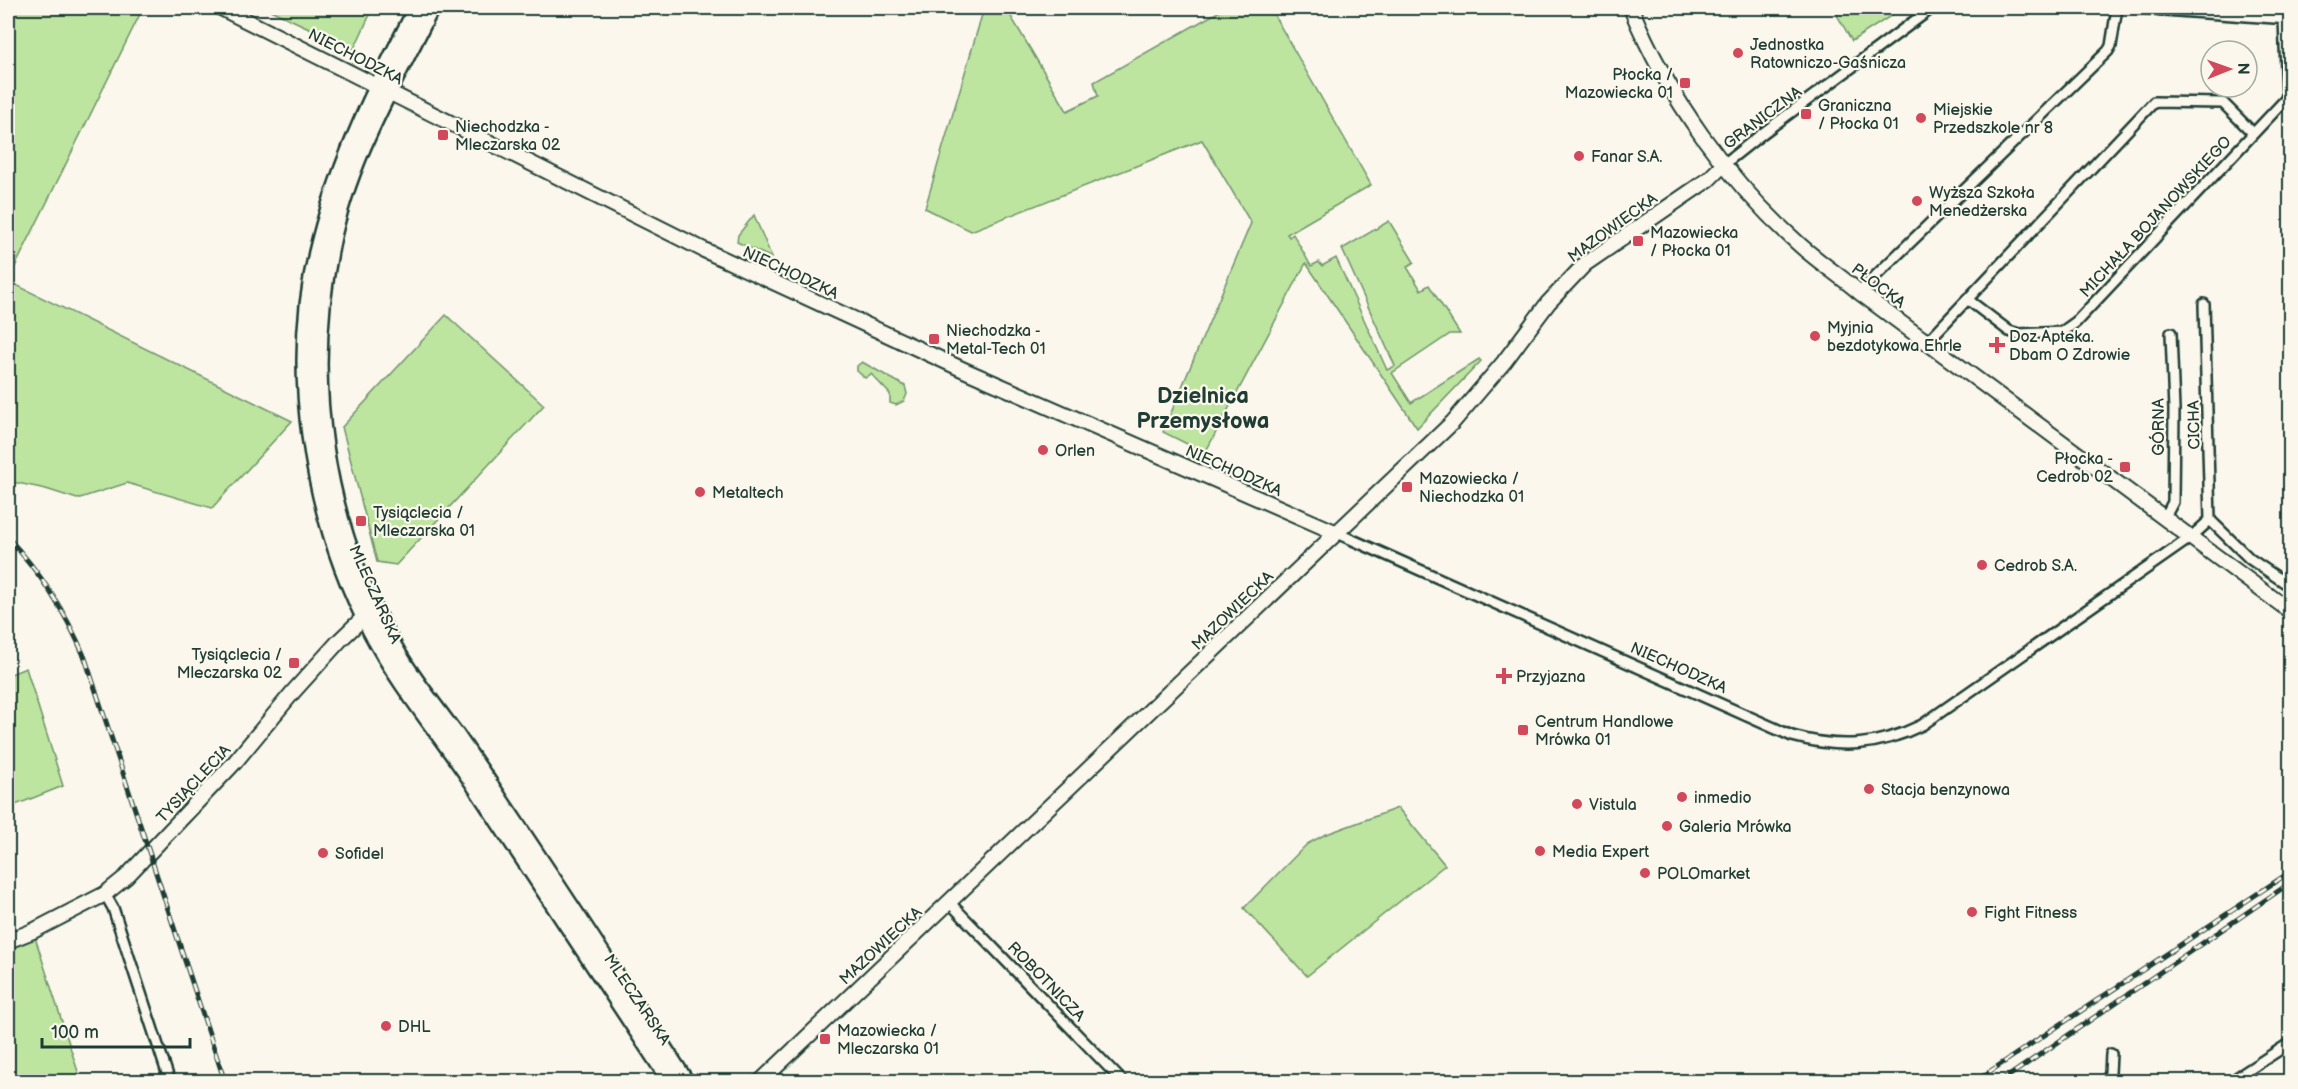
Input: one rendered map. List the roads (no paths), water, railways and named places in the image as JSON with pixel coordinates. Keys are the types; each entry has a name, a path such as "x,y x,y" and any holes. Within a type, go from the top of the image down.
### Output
{"main road":[{"path":"384,88 417,8"},
{"path":"384,88 431,8"},
{"name":"MLECZARSKA","path":"384,88 340,207 325,281 318,357 320,406 332,492 369,614 403,685 450,749 671,1082"},
{"name":"MLECZARSKA","path":"369,614 389,638 413,677 501,801 686,1082"}],"street":[{"name":"NIECHODZKA","path":"221,8 704,250 964,370 1792,736 1818,743 1850,745 1889,739 1922,724 2190,538"},
{"name":"PŁOCKA","path":"1631,8 1651,51 1706,141 1774,221 1802,247 1859,292 2290,611"},
{"name":"GRANICZNA","path":"1724,164 1932,8"},
{"path":"1859,292 2108,51 2116,18 2116,8"},
{"path":"2136,8 2287,19"},
{"name":"MICHAŁA BOJANOWSKIEGO","path":"1967,299 2009,331 2019,334 2062,332 2076,322 2287,96 2287,19"},
{"path":"1927,342 2154,102 2223,103 2253,133"},
{"name":"MAZOWIECKA","path":"760,1082 1453,422 1504,362 1548,303 1585,264 1709,179 1724,164"},
{"name":"CICHA","path":"2204,304 2210,520"},
{"name":"GÓRNA","path":"2164,519 2173,502 2174,410 2171,333"},
{"path":"2190,538 2210,520 2250,559 2290,586"},
{"name":"TYSIĄCLECIA","path":"8,941 33,931 105,894 126,877 174,829 235,762 331,650 369,614"},
{"path":"105,894 113,908 170,1082"},
{"name":"ROBOTNICZA","path":"949,902 1123,1082"},
{"path":"2229,1082 2290,1043"},
{"path":"2106,1082 2110,1073 2111,1054"}],"railway":[{"path":"8,538 52,594 85,658 225,1082"},
{"path":"1974,1082 2290,872"},
{"path":"2000,1082 2290,883"}],"place":[{"name":"Jednostka Ratowniczo-Gaśnicza","path":"1738,53"},
{"name":"Płocka / Mazowiecka 01","path":"1685,83"},
{"name":"Graniczna / Płocka 01","path":"1806,114"},
{"name":"Miejskie Przedszkole nr 8","path":"1921,118"},
{"name":"Niechodzka - Mleczarska 02","path":"443,135"},
{"name":"Fanar S.A.","path":"1579,156"},
{"name":"Wyższa Szkoła Menedżerska","path":"1917,201"},
{"name":"Mazowiecka / Płocka 01","path":"1638,241"},
{"name":"Myjnia bezdotykowa Ehrle","path":"1815,336"},
{"name":"Niechodzka - Metal-Tech 01","path":"934,339"},
{"name":"Doz Apteka. Dbam O Zdrowie","path":"1997,345"},
{"name":"Orlen","path":"1043,450"},
{"name":"Płocka - Cedrob 02","path":"2125,467"},
{"name":"Mazowiecka / Niechodzka 01","path":"1407,487"},
{"name":"Metaltech","path":"700,492"},
{"name":"Tysiąclecia / Mleczarska 01","path":"361,521"},
{"name":"Cedrob S.A.","path":"1982,565"},
{"name":"Tysiąclecia / Mleczarska 02","path":"294,663"},
{"name":"Przyjazna","path":"1504,676"},
{"name":"Centrum Handlowe Mrówka 01","path":"1523,730"},
{"name":"Stacja benzynowa","path":"1869,789"},
{"name":"inmedio","path":"1682,797"},
{"name":"Vistula","path":"1577,804"},
{"name":"Galeria Mrówka","path":"1667,826"},
{"name":"Media Expert","path":"1540,851"},
{"name":"Sofidel","path":"323,853"},
{"name":"POLOmarket","path":"1645,873"},
{"name":"Fight Fitness","path":"1972,912"},
{"name":"DHL","path":"386,1026"},
{"name":"Mazowiecka / Mleczarska 01","path":"825,1039"}],"district":[{"name":"Dzielnica Przemysłowa","path":"1203,408"}]}
